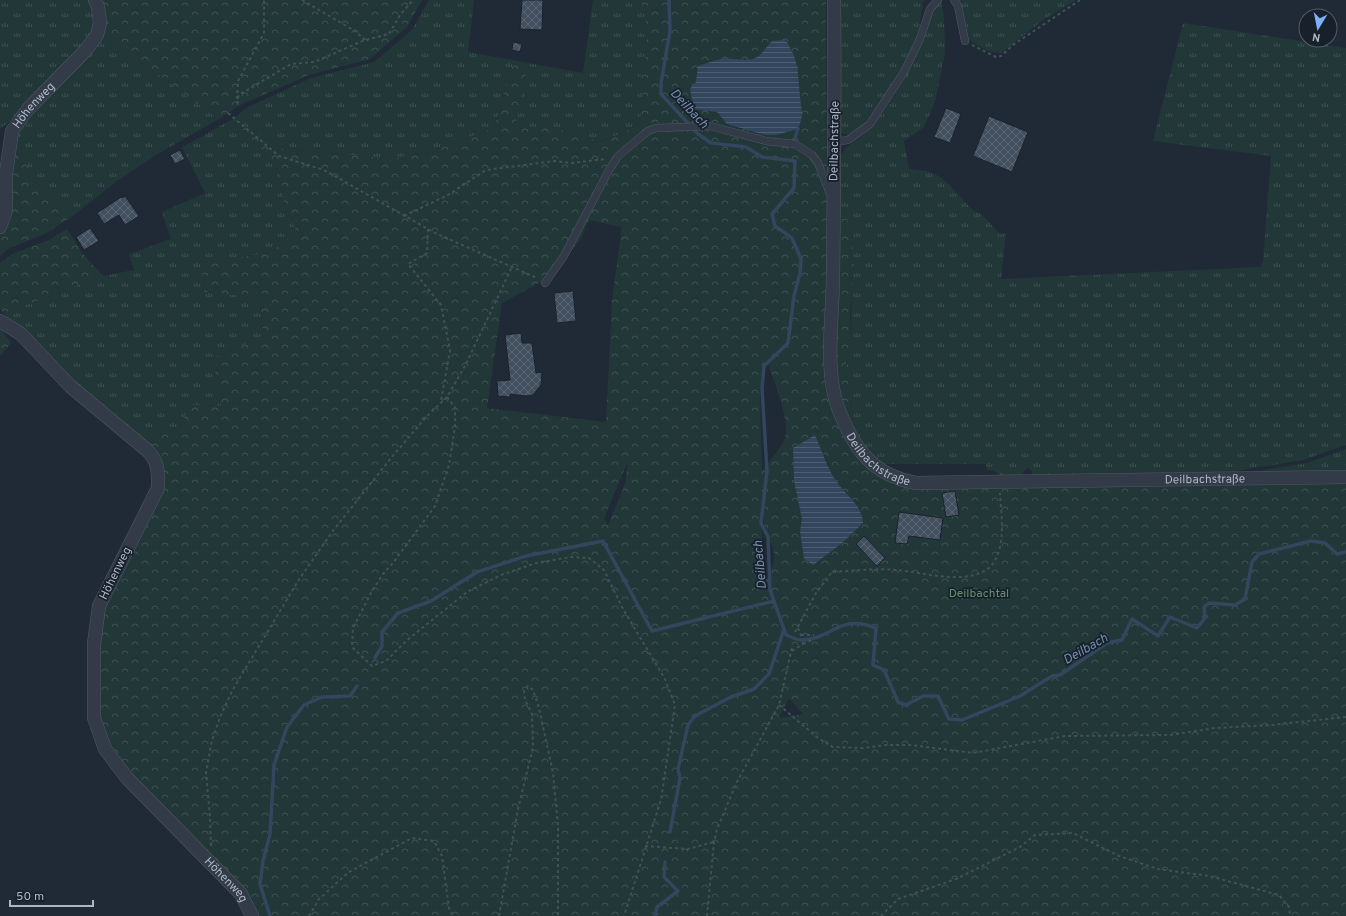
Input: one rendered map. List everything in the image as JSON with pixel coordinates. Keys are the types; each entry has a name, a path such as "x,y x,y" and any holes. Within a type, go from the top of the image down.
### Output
{"street":[{"name":"Höhenweg","path":"0,227 6,210 6,173 12,131 28,109 85,51 96,35 100,23 98,7 95,0"},
{"name":"Deilbachstraße","path":"834,0 831,372 838,407 856,443 867,459 882,472 898,480 916,483 1346,477"},
{"name":"Höhenweg","path":"0,321 21,334 70,386 148,450 155,459 158,467 158,488 99,606 94,644 94,718 105,749 127,778 242,894 252,916"}],"lane":[{"path":"834,142 848,140 870,124 904,72 920,39 930,9 938,0"},
{"path":"954,0 958,6 965,41"},
{"path":"546,282 564,256 598,187 618,156 648,131 665,126 698,125 715,127 766,142 796,144 812,155 818,163 824,182 833,202"}],"path":[{"path":"238,104 238,81 264,33 264,0"},
{"path":"302,0 355,31 365,40"},
{"path":"237,100 239,95 291,64 314,62 365,40 389,34 400,15 413,0"},
{"path":"965,41 996,57 1001,56 1012,45 1080,0"},
{"path":"228,113 279,156 324,170 404,216 546,282"},
{"path":"404,216 448,195 486,170 555,161 581,162 618,156"},
{"path":"428,228 427,253 408,264 441,305 450,350 441,402"},
{"path":"213,866 206,773 212,740 232,691 298,582 332,532 387,463 447,397 465,366 512,267"},
{"path":"447,397 455,407 455,426 449,465 435,506 419,530 382,574 352,628 352,647 372,666 386,661 406,641 467,592 501,575 536,563 571,557 589,558 604,570 624,609 665,679 675,705 661,800 645,846 624,916"},
{"path":"795,632 816,593 832,572 894,570 952,577 978,575 993,563 998,554 1002,530 999,482"},
{"path":"798,628 802,637 814,635"},
{"path":"791,652 803,643 814,639"},
{"path":"707,916 714,842 717,829 737,782 779,705 792,647"},
{"path":"498,916 518,809 533,747 532,714 525,700 524,690 528,686 533,690 539,708 553,773 558,826 558,916"},
{"path":"779,705 818,738 833,747 863,748 886,745 911,745 973,754 1065,736 1170,735 1215,728 1271,725 1346,717"},
{"path":"881,916 898,899 956,879 1020,847 1035,835 1072,833 1119,856 1158,869 1209,876 1279,895 1289,907 1290,916"},
{"path":"309,916 319,899 350,872 412,838 434,841 442,856 449,908 453,916"},
{"path":"645,846 688,849 714,842"}],"green space":[{"path":"0,0 90,0 94,22 92,31 86,43 23,111 0,129"},
{"path":"101,0 422,0 407,27 370,59 309,75 240,105 219,119 102,34"},
{"path":"429,0 474,0 468,52 583,73 593,0 653,0 658,110 625,132 599,142 552,127 514,127 527,69 513,64 494,128 430,152 390,159 283,149 234,120 274,164 282,179 283,200 297,232 269,253 201,262 204,292 259,297 264,336 213,358 222,406 190,405 178,430 159,433 150,448 103,410 4,313 103,276 134,270 129,254 171,239 162,212 205,193 182,147 233,119 246,108 311,78 374,62 412,30"},
{"name":"Deilbachtal","path":"640,0 826,0 828,391 840,431 855,453 875,472 887,479 1346,481 1346,916 249,916 249,897 107,748 97,718 102,606 162,485 150,448 159,433 178,430 190,405 221,406 213,358 264,336 259,297 204,292 201,262 269,253 297,232 283,200 282,179 274,164 233,119 283,149 390,159 430,152 494,128 513,64 527,69 515,127 552,127 600,142 625,132 640,122 643,91 640,70 646,55 647,43 645,12","holes":["589,220 622,227 612,301 606,422 487,408 502,303 548,278 581,239","768,364 778,392 786,424 784,440 762,471 760,388 762,375","628,461 625,484 608,525 604,518","762,497 765,531 773,548 775,558 767,580 762,546","789,698 803,714 779,718"]},
{"path":"838,0 926,0 923,2 918,34 914,48 899,77 867,120 857,130 847,134 840,132"},
{"path":"959,0 1076,0 1043,20 1001,53 997,53 980,47 969,40"},
{"path":"941,2 944,17 945,53 935,102 924,127 904,141 909,169 929,171 941,177 968,206 984,216 998,232 1001,234 1006,233 1001,279 1260,267 1263,261 1271,156 1153,141 1183,23 1298,41 1298,48 1338,48 1338,47 1346,48 1346,445 1303,460 1236,471 1222,475 1032,477 1032,470 1027,468 1020,476 1002,476 992,470 987,470 986,464 878,464 864,448 846,413 851,409 846,363 851,338 852,238 847,218 837,219 841,155 844,150 872,126 894,97 917,54 937,7"},
{"path":"102,34 219,119 156,155 117,181 74,215 33,180 15,132"},
{"path":"15,132 33,180 74,215 45,234 9,248 0,256 0,237 8,210"},
{"path":"847,218 852,238 854,262 850,315 851,338 846,363 851,409 846,413 840,399 836,371 837,219"},
{"path":"67,229 83,254 103,276 4,313 0,309 0,263 12,254 49,240"},
{"path":"0,328 11,343 0,356"},
{"path":"1346,449 1346,472 1258,473 1264,470 1307,463"}],"water":[{"path":"785,40 793,53 798,74 802,112 798,129 776,135 765,135 727,124 717,112 694,109 690,89 696,82 698,66 723,58 745,60 753,59 759,56 772,41"},
{"path":"815,435 834,478 856,504 862,516 863,523 841,544 813,565 804,559 800,531 802,519 794,481 793,448"}],"building":[{"path":"522,0 543,0 542,30 520,29"},
{"path":"513,42 522,44 520,52 512,50"},
{"path":"946,108 961,114 950,143 934,137"},
{"path":"989,116 1028,132 1012,172 973,156"},
{"path":"180,150 185,159 175,164 170,155"},
{"path":"125,196 139,216 125,225 119,215 104,224 97,213 121,197 122,198"},
{"path":"90,228 99,241 84,250 76,237"},
{"path":"573,291 576,321 557,323 554,293"},
{"path":"521,333 522,343 532,343 536,373 542,372 541,385 533,395 526,396 510,394 510,397 498,396 497,381 510,380 505,335"},
{"path":"955,491 959,515 946,517 942,493"},
{"path":"899,512 943,518 940,540 909,536 907,544 895,543"},
{"path":"864,536 885,558 877,566 856,544"}],"waterway":[{"name":"Deilbach","path":"669,0 670,31 661,83 661,94 698,134 711,143 746,147 762,157 795,161 794,188 772,214 775,226 792,238 801,259 800,273 794,296 788,343 764,366 762,388 767,471 761,523 768,537 770,590 786,635 801,640 812,639 844,625 863,624 876,628 873,665 884,670 898,702 906,705 923,696 938,696 949,719 962,720 1020,696 1052,676 1060,675 1107,643 1122,640 1132,619 1158,636 1170,617 1197,628 1205,618 1204,607 1209,603 1235,605 1245,599 1252,562 1259,554 1311,541 1325,543 1337,554 1346,552"},
{"name":"Deilbach","path":"794,140 798,129"},
{"path":"375,658 382,646 382,632 398,613 431,601 477,572 526,556 603,541 652,631 774,601"},
{"path":"670,832 680,778 678,769 688,725 695,716 731,697 754,689 769,674 784,629"},
{"path":"270,916 260,884 263,861 270,834 274,765 287,727 304,705 322,697 350,696 357,686"},
{"path":"655,916 657,907 678,891 664,877 665,862"}]}
